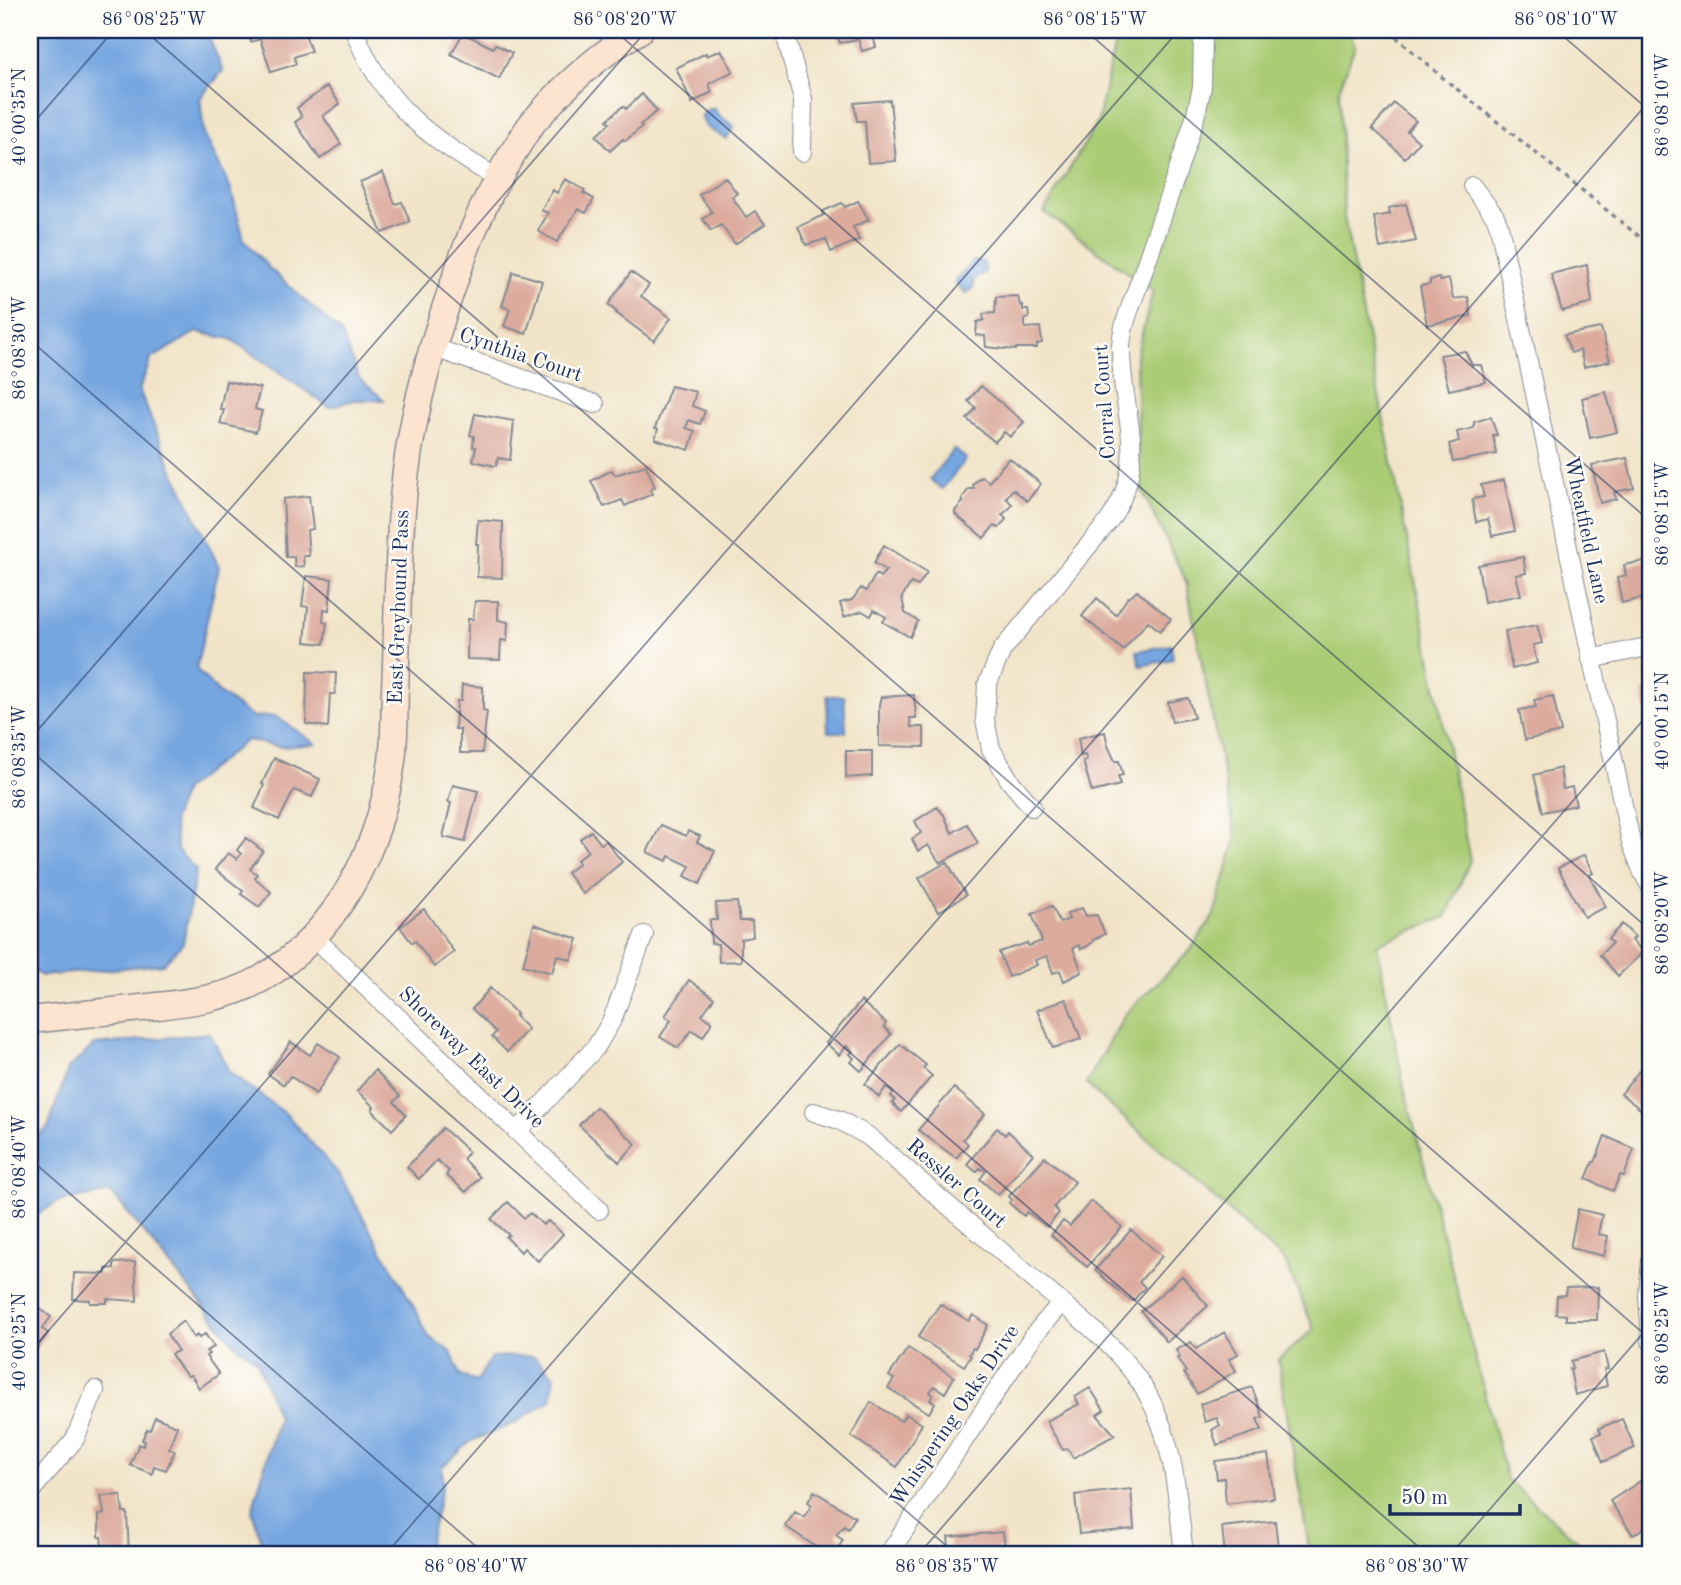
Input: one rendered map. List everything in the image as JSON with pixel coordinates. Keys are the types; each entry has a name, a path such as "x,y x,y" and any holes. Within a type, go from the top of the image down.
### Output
{"street":[{"path":"354,30 360,47 384,87 408,116 454,153 497,178"},
{"name":"East Greyhound Pass","path":"30,1020 206,1000 259,980 291,958 314,937 339,906 370,849 392,760 403,499 415,412 432,347 472,230 497,178 534,121 592,63 640,30"},
{"path":"784,30 803,99 802,152"},
{"name":"Corral Court","path":"1032,807 1010,781 991,749 985,720 987,685 1002,650 1108,522 1128,489 1132,442 1121,342 1195,118 1202,87 1203,30"},
{"name":"Wheatfield Lane","path":"1472,186 1495,216 1499,226 1631,842 1651,887"},
{"name":"Cynthia Court","path":"432,347 595,404"},
{"path":"1591,659 1651,646"},
{"path":"517,1132 596,1047 612,1020 644,935"},
{"name":"Shoreway East Drive","path":"314,937 598,1210"},
{"name":"Ressler Court","path":"814,1112 839,1120 868,1136 1082,1319 1124,1360 1149,1396 1167,1441 1184,1555"},
{"path":"1651,1261 1648,1304 1651,1341"},
{"name":"Whispering Oaks Drive","path":"888,1555 1033,1336 1061,1303"},
{"path":"30,1492 75,1439 95,1391"}],"path":[{"path":"1388,30 1651,246"}],"green space":[{"path":"1114,30 1349,30 1355,46 1339,90 1344,217 1470,861 1446,917 1377,944 1404,1088 1507,1479 1593,1555 1310,1555 1278,1360 1314,1329 1285,1261 1086,1084 1126,1013 1190,951 1214,915 1236,838 1186,581 1139,484 1136,357 1153,291 1044,212 1098,121 1116,38"}],"water":[{"path":"30,30 195,30 208,35 223,71 200,98 204,134 231,189 244,240 268,267 342,334 359,378 384,400 354,400 329,407 231,339 196,332 151,359 139,390 171,466 219,567 196,669 219,693 252,717 275,716 316,744 281,747 247,740 184,790 173,820 177,850 196,870 183,943 163,964 42,976 30,969"},
{"path":"714,108 718,115 734,126 726,139 706,127 701,116 708,109"},
{"path":"973,261 984,263 985,272 973,280 974,286 966,294 956,281"},
{"path":"954,449 966,459 942,489 930,479"},
{"path":"1171,645 1173,659 1140,666 1137,651"},
{"path":"827,696 844,696 846,732 828,732"},
{"path":"210,1033 229,1072 286,1114 338,1173 428,1336 451,1352 460,1375 477,1382 491,1357 533,1356 555,1376 551,1400 513,1424 471,1441 442,1467 443,1484 426,1555 266,1555 252,1511 278,1418 257,1361 232,1341 111,1192 58,1202 30,1219 30,1142 48,1128 68,1069 94,1045"}],"building":[{"path":"247,30 286,30 288,36 304,31 311,51 294,57 296,64 271,72 260,39 251,42"},
{"path":"836,30 890,30 873,36 876,47 862,51 858,39 840,43"},
{"path":"463,33 493,48 495,44 512,53 499,79 451,54"},
{"path":"721,50 733,71 709,84 712,92 692,103 676,68 706,53 707,56"},
{"path":"327,86 340,104 323,116 341,144 320,159 295,122 302,117 297,108"},
{"path":"642,94 657,111 640,125 642,127 610,151 596,136 610,123 607,120 623,106 626,109"},
{"path":"890,100 896,161 868,163 865,121 857,121 854,103"},
{"path":"1394,103 1416,121 1407,131 1419,142 1405,158 1372,128"},
{"path":"383,172 395,204 402,202 410,222 382,233 360,182"},
{"path":"725,177 737,193 732,197 746,217 755,211 765,224 735,244 721,225 711,231 703,219 712,212 699,195"},
{"path":"565,179 585,190 583,193 594,199 586,213 578,209 557,242 538,231 548,213 541,210 553,190 557,193"},
{"path":"858,201 869,220 853,227 859,240 831,252 826,239 806,245 798,227 824,215 823,211 842,203 845,207"},
{"path":"1406,204 1416,241 1380,248 1374,217 1390,214 1389,208"},
{"path":"1587,265 1592,303 1562,311 1551,274"},
{"path":"513,272 542,281 526,334 504,326 510,309 502,306"},
{"path":"631,272 649,285 641,296 671,318 654,341 608,305"},
{"path":"1439,278 1440,281 1449,279 1453,299 1468,297 1471,316 1427,325 1420,286"},
{"path":"1018,296 1020,306 1023,305 1023,310 1028,310 1029,318 1025,319 1025,328 1040,327 1042,343 1037,344 1037,348 1016,350 986,347 985,336 976,335 977,322 984,320 983,314 995,313 996,297"},
{"path":"1601,328 1610,361 1584,367 1580,350 1571,353 1564,335"},
{"path":"1465,351 1472,365 1481,365 1486,382 1449,390 1440,355"},
{"path":"226,381 260,388 255,409 262,411 256,432 220,424"},
{"path":"671,386 696,392 692,406 705,411 700,424 689,420 686,428 695,431 689,450 655,439 658,429 655,428"},
{"path":"981,386 1024,422 1010,437 1004,432 995,442 967,419 976,408 968,401"},
{"path":"1606,392 1617,432 1590,438 1582,398"},
{"path":"475,414 514,421 510,460 498,458 496,466 473,461 476,447 473,447 474,436 470,435"},
{"path":"1491,417 1497,435 1493,435 1496,454 1453,462 1449,444 1459,441 1457,432 1474,428 1474,422"},
{"path":"1009,458 1041,484 1027,501 1013,489 1006,498 1012,504 1011,507 1002,515 1006,519 999,528 994,526 984,538 955,514 955,511 969,489 974,489 973,484 983,477 989,482"},
{"path":"1627,458 1634,488 1614,492 1616,499 1600,503 1592,465"},
{"path":"646,465 655,487 650,490 652,494 625,506 622,500 604,507 591,481 612,470 615,475"},
{"path":"1504,480 1515,531 1492,536 1488,519 1476,522 1472,499 1484,497 1481,485"},
{"path":"309,496 313,529 307,530 309,556 303,556 304,566 295,567 294,557 286,557 283,499"},
{"path":"478,520 503,522 502,578 477,577"},
{"path":"884,545 927,572 918,586 911,583 902,597 905,613 918,621 910,637 883,622 886,617 874,610 871,616 862,611 844,617 840,603 852,600 861,588 866,591 876,574 880,577 886,570 874,563"},
{"path":"1523,557 1526,573 1516,575 1521,595 1484,602 1478,565"},
{"path":"1650,560 1651,600 1643,602 1642,598 1622,603 1617,578 1626,575 1624,565"},
{"path":"306,576 332,579 329,610 324,609 323,622 327,623 324,644 305,642 308,607 302,606"},
{"path":"1137,591 1171,619 1160,631 1148,621 1123,650 1082,616 1097,598 1116,615 1128,597"},
{"path":"475,601 498,601 498,620 508,622 507,641 501,640 500,660 467,659 468,619 473,619"},
{"path":"1537,625 1542,643 1533,645 1537,663 1512,669 1505,631"},
{"path":"307,672 336,673 335,694 330,694 328,727 306,724"},
{"path":"462,685 483,687 483,710 487,711 482,753 460,753 460,729 455,729 457,701 461,701"},
{"path":"1651,690 1651,713 1646,713 1642,692"},
{"path":"914,695 916,718 910,718 911,727 924,727 924,747 879,746 881,697"},
{"path":"1553,696 1561,732 1525,740 1519,710 1536,707 1534,700"},
{"path":"1188,698 1194,718 1172,722 1168,702"},
{"path":"1105,732 1108,746 1115,761 1119,761 1123,775 1118,776 1120,785 1092,792 1083,761 1087,760 1085,755 1081,756 1078,738"},
{"path":"846,751 872,751 872,776 846,778"},
{"path":"274,758 320,779 312,797 294,790 279,820 254,808"},
{"path":"1560,768 1563,789 1572,787 1576,805 1543,812 1534,775"},
{"path":"453,785 478,791 465,842 443,837"},
{"path":"937,807 952,833 967,824 978,843 940,863 928,845 918,851 912,839 921,833 915,821"},
{"path":"661,825 686,836 688,831 700,836 697,842 715,851 700,884 685,876 690,866 669,856 667,861 647,852"},
{"path":"591,831 601,844 606,841 622,862 583,894 567,873 588,851 580,839"},
{"path":"246,838 263,851 250,869 257,874 255,878 271,892 259,907 215,869 228,853 237,859 241,854 237,850"},
{"path":"1584,855 1593,873 1589,875 1606,907 1584,917 1558,868"},
{"path":"947,862 966,895 938,912 919,878"},
{"path":"737,902 740,921 752,921 753,937 741,939 741,961 719,962 718,944 711,943 710,920 717,920 716,903"},
{"path":"1052,906 1060,923 1069,919 1067,914 1082,908 1086,916 1097,915 1105,934 1086,947 1081,949 1079,945 1073,948 1082,972 1064,981 1060,971 1053,973 1047,956 1035,960 1037,965 1009,977 999,952 1042,941 1032,914"},
{"path":"424,909 454,952 434,967 415,941 412,943 400,927"},
{"path":"534,924 578,939 571,960 557,955 552,973 523,965"},
{"path":"1622,924 1635,937 1632,940 1643,952 1618,976 1600,955 1612,943 1608,939"},
{"path":"689,980 714,998 702,1015 712,1022 703,1037 692,1030 678,1048 660,1037 671,1020 665,1016"},
{"path":"490,988 517,1014 515,1016 528,1029 507,1052 492,1037 496,1032 472,1009"},
{"path":"1066,999 1081,1039 1053,1048 1037,1010"},
{"path":"861,1001 886,1023 884,1027 891,1034 861,1071 851,1062 854,1058 850,1054 853,1051 847,1046 839,1055 826,1043"},
{"path":"291,1042 310,1055 318,1043 340,1057 316,1094 290,1076 284,1085 268,1074"},
{"path":"900,1044 926,1065 923,1068 932,1076 901,1112 892,1103 895,1100 891,1096 893,1093 886,1087 879,1097 865,1084"},
{"path":"375,1070 400,1096 394,1102 406,1115 392,1130 357,1091"},
{"path":"1639,1071 1651,1080 1651,1110 1648,1115 1621,1094"},
{"path":"954,1088 985,1114 963,1139 968,1144 956,1158 918,1130"},
{"path":"596,1107 636,1144 619,1162 579,1125"},
{"path":"443,1128 469,1152 463,1159 480,1177 466,1192 446,1175 449,1171 437,1160 419,1179 407,1167"},
{"path":"997,1128 1005,1135 1008,1131 1033,1154 998,1195 980,1179 986,1171 980,1168 976,1172 967,1164"},
{"path":"1605,1136 1634,1149 1624,1176 1620,1175 1613,1191 1586,1179"},
{"path":"1045,1157 1075,1182 1054,1207 1059,1213 1047,1227 1027,1212 1024,1216 1009,1203 1012,1200 1009,1196"},
{"path":"1091,1201 1122,1227 1087,1267 1051,1235 1063,1221 1070,1226"},
{"path":"508,1202 524,1218 530,1213 543,1225 548,1221 563,1234 538,1261 524,1248 521,1252 506,1237 509,1235 491,1219"},
{"path":"1578,1209 1602,1215 1598,1234 1608,1236 1604,1256 1570,1248"},
{"path":"1131,1230 1162,1256 1139,1282 1145,1287 1133,1301 1095,1270"},
{"path":"135,1262 137,1301 107,1299 107,1303 90,1303 90,1300 73,1299 74,1273 106,1274 106,1269 114,1268 114,1263"},
{"path":"1182,1276 1208,1306 1167,1342 1141,1311"},
{"path":"1598,1287 1597,1320 1566,1320 1566,1315 1556,1314 1557,1296 1565,1295 1566,1288"},
{"path":"34,1304 51,1317 42,1329 48,1333 34,1352 30,1349 30,1309"},
{"path":"940,1304 969,1321 973,1315 988,1325 964,1366 918,1337"},
{"path":"183,1321 194,1338 205,1334 214,1347 206,1351 209,1354 206,1356 219,1374 199,1388 171,1354 178,1351 167,1334"},
{"path":"1225,1332 1238,1354 1229,1359 1236,1371 1197,1394 1184,1373 1186,1372 1177,1358 1180,1357 1176,1350 1191,1342 1196,1349"},
{"path":"908,1348 954,1377 945,1393 934,1386 930,1392 933,1395 930,1400 935,1403 929,1413 888,1388 894,1379 889,1376"},
{"path":"1604,1352 1608,1369 1604,1370 1607,1386 1575,1395 1571,1361"},
{"path":"1252,1387 1263,1417 1257,1419 1262,1430 1217,1445 1212,1430 1220,1425 1217,1418 1205,1422 1200,1404"},
{"path":"1090,1388 1104,1410 1097,1415 1115,1435 1073,1458 1068,1449 1063,1450 1046,1421 1079,1404 1075,1397"},
{"path":"871,1402 901,1421 906,1414 922,1424 897,1467 851,1436"},
{"path":"155,1417 177,1426 169,1448 175,1451 166,1470 154,1466 152,1474 130,1465 139,1444 143,1446 145,1441 142,1440"},
{"path":"1622,1419 1635,1448 1603,1462 1593,1436 1601,1433 1599,1428"},
{"path":"1268,1454 1274,1498 1226,1504 1224,1478 1217,1479 1215,1461"},
{"path":"1648,1476 1651,1480 1651,1497 1646,1500 1651,1508 1651,1523 1633,1535 1610,1501"},
{"path":"1131,1489 1134,1529 1079,1534 1075,1495"},
{"path":"814,1491 855,1517 848,1529 844,1526 836,1535 843,1540 834,1555 828,1555 785,1526 795,1512 804,1517 812,1505 808,1502"},
{"path":"121,1495 123,1512 127,1512 129,1555 103,1555 99,1537 99,1515 104,1514 101,1496"},
{"path":"1275,1521 1279,1555 1225,1555 1222,1527"},
{"path":"1003,1532 1005,1548 994,1550 995,1555 950,1555 948,1537"}]}
